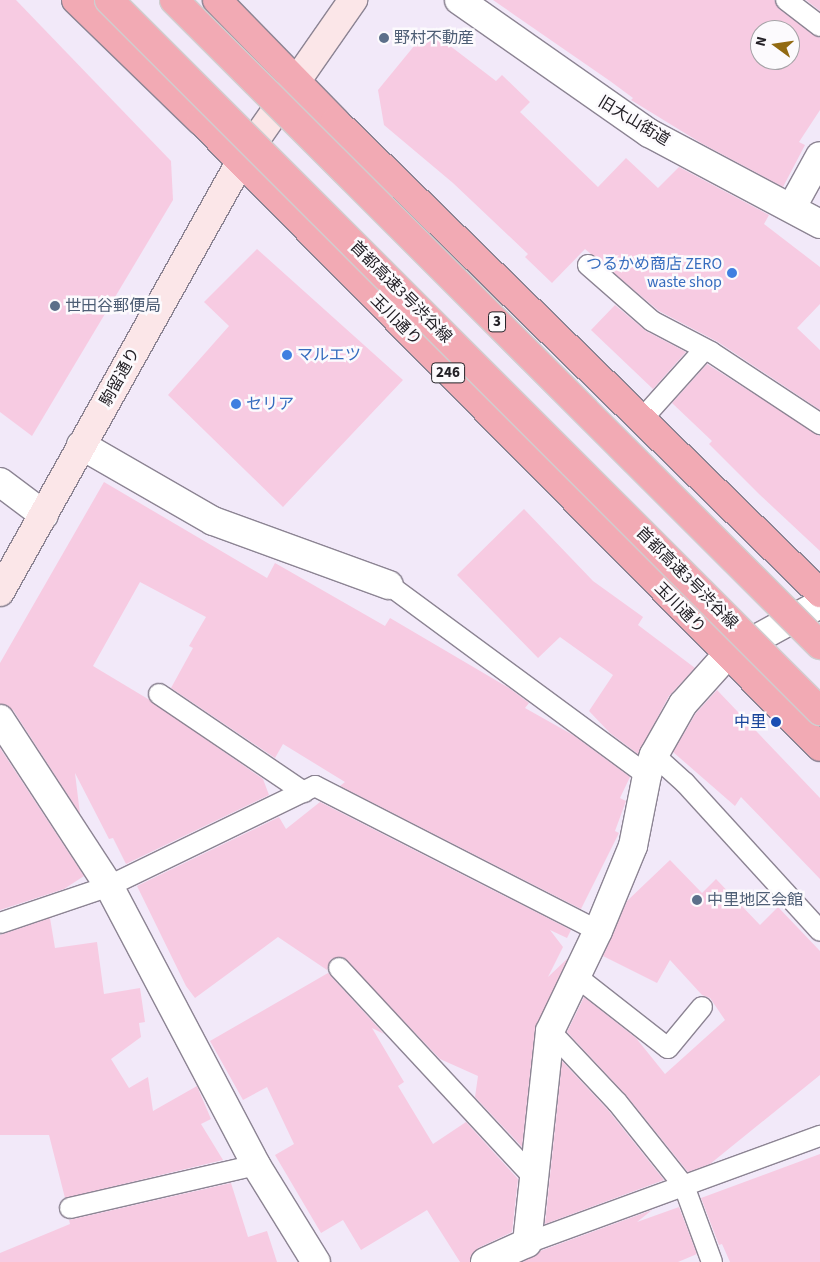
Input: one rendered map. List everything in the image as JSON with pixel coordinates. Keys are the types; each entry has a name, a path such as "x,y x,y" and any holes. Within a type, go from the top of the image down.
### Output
{"highway":[{"name":"玉川通り","path":"76,0 240,162 726,655 820,747"},
{"name":"首都高速3号渋谷線","path":"108,0 820,711"},
{"name":"3","path":"174,0 820,645"},
{"path":"217,0 295,80 820,594"}],"street":[{"name":"駒留通り","path":"0,592 240,162 295,80 353,0"},
{"name":"旧大山街道","path":"459,0 649,133 792,206 820,224"},
{"path":"792,206 820,156"},
{"path":"81,445 213,521 389,585"},
{"path":"0,482 44,515"},
{"path":"485,1262 527,1243 550,1031 598,931 633,846 650,765 683,704 726,655 820,604"},
{"path":"0,719 109,886 256,1165 316,1262"}],"lane":[{"path":"786,0 820,26"},
{"path":"588,266 652,321 704,350 820,424"},
{"path":"642,419 704,350"},
{"path":"389,585 650,765 685,783 820,931"},
{"path":"159,694 304,792"},
{"path":"0,924 109,886 315,786 598,931"},
{"path":"339,968 534,1178"},
{"path":"576,977 668,1048 702,1007"},
{"path":"550,1031 617,1102 684,1186 712,1262"},
{"path":"527,1243 820,1136"},
{"path":"70,1208 256,1165"}],"building":[{"name":"世田谷郵便局","path":"0,0 16,0 171,161 173,200 32,436 0,412"},
{"path":"493,0 774,0 779,9 795,20 750,20 750,70 800,70 800,24 820,38 820,110 799,142 805,145 783,187 701,143 631,100 633,98"},
{"path":"806,0 820,0 820,11"},
{"path":"428,29 496,81 502,75 530,102 520,112 598,187 626,158 658,188 679,167 769,215 764,224 820,267 820,304 797,328 820,350 820,410 718,342 659,311 585,249 552,283 525,257 528,254 453,183 384,125 378,90"},
{"path":"257,249 403,380 283,507 168,395 229,326 204,302"},
{"path":"615,305 646,331 686,352 653,389 591,330"},
{"path":"707,364 820,436 820,551 709,444 712,441 672,403"},
{"path":"104,482 267,578 275,563 385,626 390,618 509,688 529,703 525,708 573,735 630,777 620,798 626,801 615,831 619,833 581,909 340,786 345,782 283,744 275,758 171,688 193,648 189,646 206,617 140,582 93,666 148,699 263,779 269,795 126,864 113,838 109,839 75,773 80,814 13,710 0,704 0,663"},
{"path":"524,509 593,581 643,617 638,625 695,668 669,696 638,754 610,733 589,711 613,675 560,637 538,658 457,575"},
{"path":"717,690 820,798 820,879 741,797 735,806 673,752 696,713"},
{"path":"0,748 84,876 64,889 0,910"},
{"path":"320,802 571,930 567,938 550,930 563,947 548,977 568,958 535,1029 522,1147 475,1097 478,1076 440,1059 343,957 331,959 327,970 278,937 195,998 186,986 137,886 279,817 286,829"},
{"path":"670,860 702,893 716,879 760,925 778,907 820,951 820,1075 710,1164 688,1172 626,1095 567,1032 584,997 636,1038 665,1074 725,1020 710,998 702,995 670,960 657,983 603,956 627,901"},
{"path":"50,918 55,948 97,942 104,994 140,988 145,1022 139,1023 141,1037 111,1059 129,1088 148,1077 153,1111 197,1086 211,1119 201,1124 223,1160 65,1198 49,1135 0,1135 0,935"},
{"path":"328,973 384,1034 372,1028 404,1082 398,1086 433,1144 466,1122 518,1179 512,1232 478,1248 470,1262 460,1262 427,1210 361,1250 343,1220 321,1233 275,1155 294,1144 267,1087 243,1100 210,1041"},
{"path":"562,1061 608,1110 664,1180 545,1224"},
{"path":"820,1154 820,1262 730,1262 722,1244 719,1245 701,1198"},
{"path":"231,1183 248,1237 267,1231 277,1262 0,1262 0,1253 70,1224 69,1220"},
{"path":"679,1207 697,1254 678,1262 523,1262 540,1251 652,1210 637,1222"}],"place":[{"name":"野村不動産","path":"384,38"},
{"name":"つるかめ商店 ZERO waste shop","path":"732,273"},
{"name":"世田谷郵便局","path":"55,306"},
{"name":"マルエツ","path":"287,355"},
{"name":"セリア","path":"236,404"},
{"name":"中里","path":"776,722"},
{"name":"中里地区会館","path":"697,900"}]}
